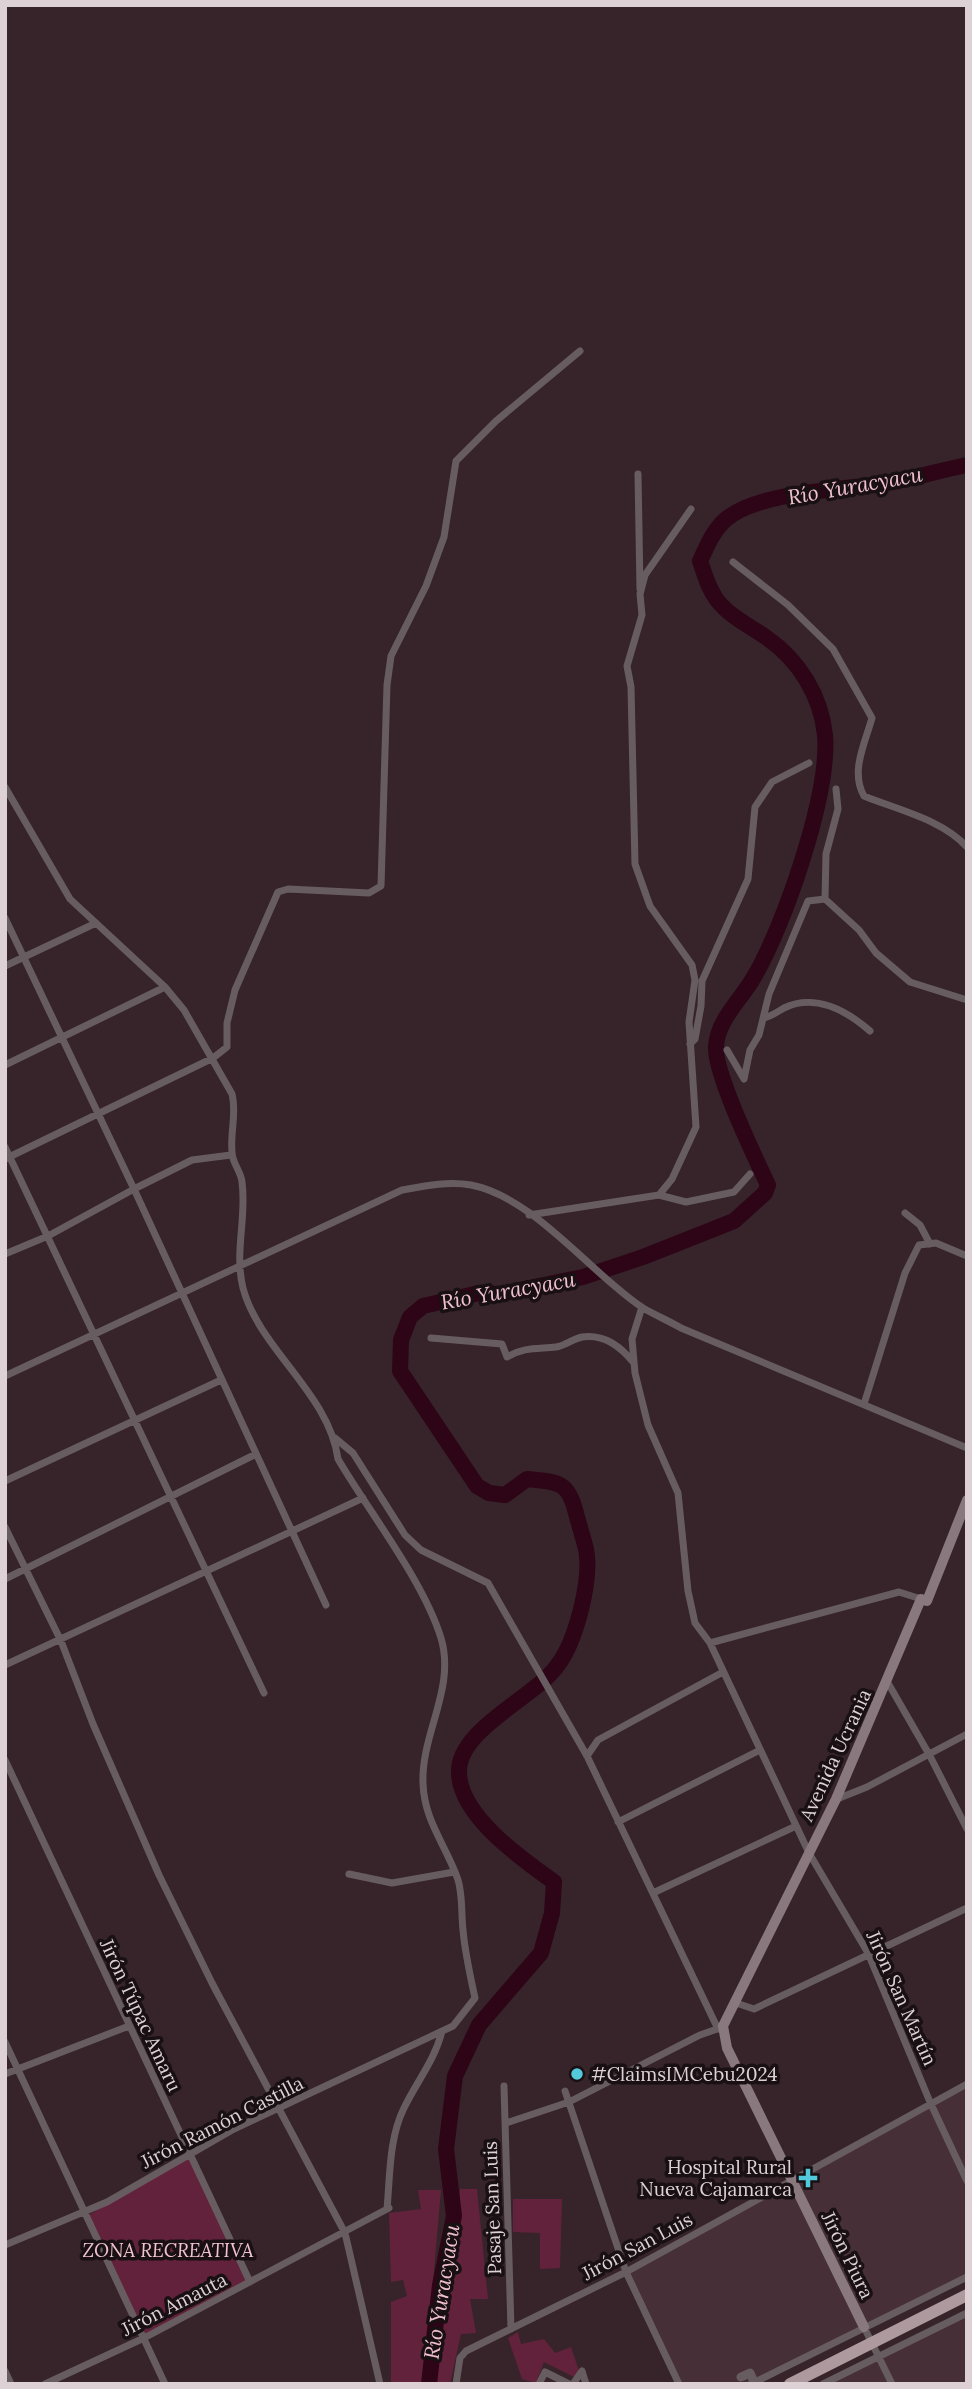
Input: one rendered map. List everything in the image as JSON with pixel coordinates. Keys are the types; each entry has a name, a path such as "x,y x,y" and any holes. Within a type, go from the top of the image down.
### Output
{"highway":[{"path":"790,2384 967,2295"}],"main road":[{"name":"Avenida Ucrania","path":"720,2028 736,2003 836,1799 921,1599 926,1601 967,1500"},
{"name":"Jirón Piura","path":"720,2028 791,2181 864,2327"}],"street":[{"path":"8,1158 214,1058 227,1047 227,1023 235,990 278,892 288,889 369,893 381,886 387,685 391,656 426,586 443,537 456,461 496,421 580,351"},
{"path":"638,474 642,615 627,667 631,687 635,864 650,906 692,965 695,980 690,1044 696,1126 672,1179 659,1195"},
{"path":"640,594 645,575 691,509"},
{"path":"733,562 788,605 833,649 872,718 858,769 857,783 864,796 930,822 956,835 967,846"},
{"path":"690,1044 695,1038 702,981 748,879 755,807 772,782 809,763"},
{"path":"5,787 70,899 165,987 214,1058 235,1105 232,1154 243,1182 239,1267 249,1307 295,1372 335,1438 338,1459 425,1602 441,1639 445,1670 423,1759 423,1785 426,1811 454,1872 392,1882 349,1874"},
{"path":"836,789 838,809 826,855 825,899 859,930 876,953 910,982 967,1000"},
{"path":"727,1050 744,1079 750,1050 764,1018 769,994 808,901 825,899"},
{"path":"5,918 100,1113 254,1455 294,1531 326,1605"},
{"path":"5,966 96,923"},
{"path":"5,1065 165,987"},
{"path":"764,1018 800,1004 820,1003 858,1020 870,1031"},
{"path":"5,1147 204,1572 264,1693"},
{"path":"5,1254 48,1236 192,1160 232,1154"},
{"path":"529,1215 659,1195 687,1202 734,1192 750,1174"},
{"path":"5,1376 402,1189 432,1184 471,1185 506,1198 580,1254 642,1307 762,1364 967,1448"},
{"path":"905,1213 920,1225 930,1244"},
{"path":"864,1404 905,1273 919,1244 930,1244 967,1256"},
{"name":"Jirón San Martín","path":"642,1307 632,1339 635,1364 648,1425 678,1493 688,1591 695,1623 710,1643 808,1853 868,1953 930,2102 967,2181"},
{"path":"431,1338 502,1344 507,1357 521,1348 560,1347 581,1337 605,1340 621,1346 635,1364"},
{"path":"5,1481 221,1380"},
{"name":"Jirón Piura","path":"335,1438 353,1452 405,1535 430,1555 482,1578 587,1756 720,2028"},
{"path":"5,1579 26,1571 254,1455"},
{"path":"5,1665 363,1498"},
{"path":"5,1527 61,1641 135,1822 212,1983 345,2233 380,2384"},
{"path":"710,1643 899,1592 921,1599"},
{"path":"587,1756 598,1740 723,1672"},
{"path":"887,1683 930,1756 967,1829"},
{"path":"836,1799 930,1756 967,1734"},
{"path":"618,1822 760,1749"},
{"name":"Jirón Túpac Amaru","path":"5,1760 250,2282"},
{"path":"653,1894 796,1826"},
{"name":"Jirón Ramón Castilla","path":"5,2245 84,2212 189,2153 453,2026 475,1998 454,1872"},
{"path":"736,2003 754,2009 967,1908"},
{"path":"5,2074 129,2026"},
{"path":"506,2123 569,2102 700,2035 720,2028"},
{"name":"Jirón Amauta","path":"45,2384 144,2338 388,2209 393,2146 402,2111 437,2053 442,2031"},
{"path":"5,2042 165,2384"},
{"name":"Jirón San Luis","path":"456,2384 460,2358 466,2351 626,2272 930,2102 967,2084"},
{"name":"Pasaje San Luis","path":"505,2086 511,2329"},
{"path":"565,2091 626,2272 679,2384"},
{"path":"741,2377 750,2372 753,2384 967,2277"},
{"path":"823,2384 967,2313"},
{"name":"Jirón Piura","path":"864,2327 892,2384"},
{"path":"5,2371 11,2384"},
{"path":"539,2384 545,2372 571,2384 582,2371 586,2384"}],"shaded area":[{"path":"967,2088 967,2276 750,2384 679,2384 626,2272"},
{"path":"967,2313 967,2384 826,2384"}],"green space":[{"name":"ZONA RECREATIVA","path":"189,2153 250,2282 144,2338 86,2217"},
{"path":"460,2189 477,2189 488,2299 470,2299 476,2333 461,2334 450,2384 437,2384 435,2353"},
{"path":"418,2190 441,2190 424,2384 391,2384 391,2302 407,2296 403,2280 391,2282 389,2213 421,2209"},
{"path":"513,2199 562,2199 560,2268 540,2269 540,2233 513,2232"},
{"path":"518,2332 521,2344 544,2339 555,2353 571,2347 579,2371 574,2377 544,2362 536,2383 522,2379 508,2338"}],"waterway":[{"name":"Río Yuracyacu","path":"429,2384 440,2285 454,2216 446,2149 455,2076 479,2025 541,1953 552,1913 554,1882 510,1849 481,1820 462,1789 459,1773 462,1757 483,1729 557,1666 570,1642 581,1610 587,1562 573,1502 560,1485 527,1479 505,1495 489,1493 477,1486 400,1371 401,1340 410,1317 423,1306 479,1293 500,1294 583,1277 643,1257 734,1221 765,1193 768,1185 728,1094 721,1075 716,1046 725,1018 754,977 791,894 813,824 825,760 825,735 819,706 798,668 779,647 722,606 711,591 700,561 721,524 740,510 782,497 893,482 967,465"}],"place":[{"name":"#ClaimsIMCebu2024","path":"577,2074"},
{"name":"Hospital Rural Nueva Cajamarca","path":"808,2178"}]}
